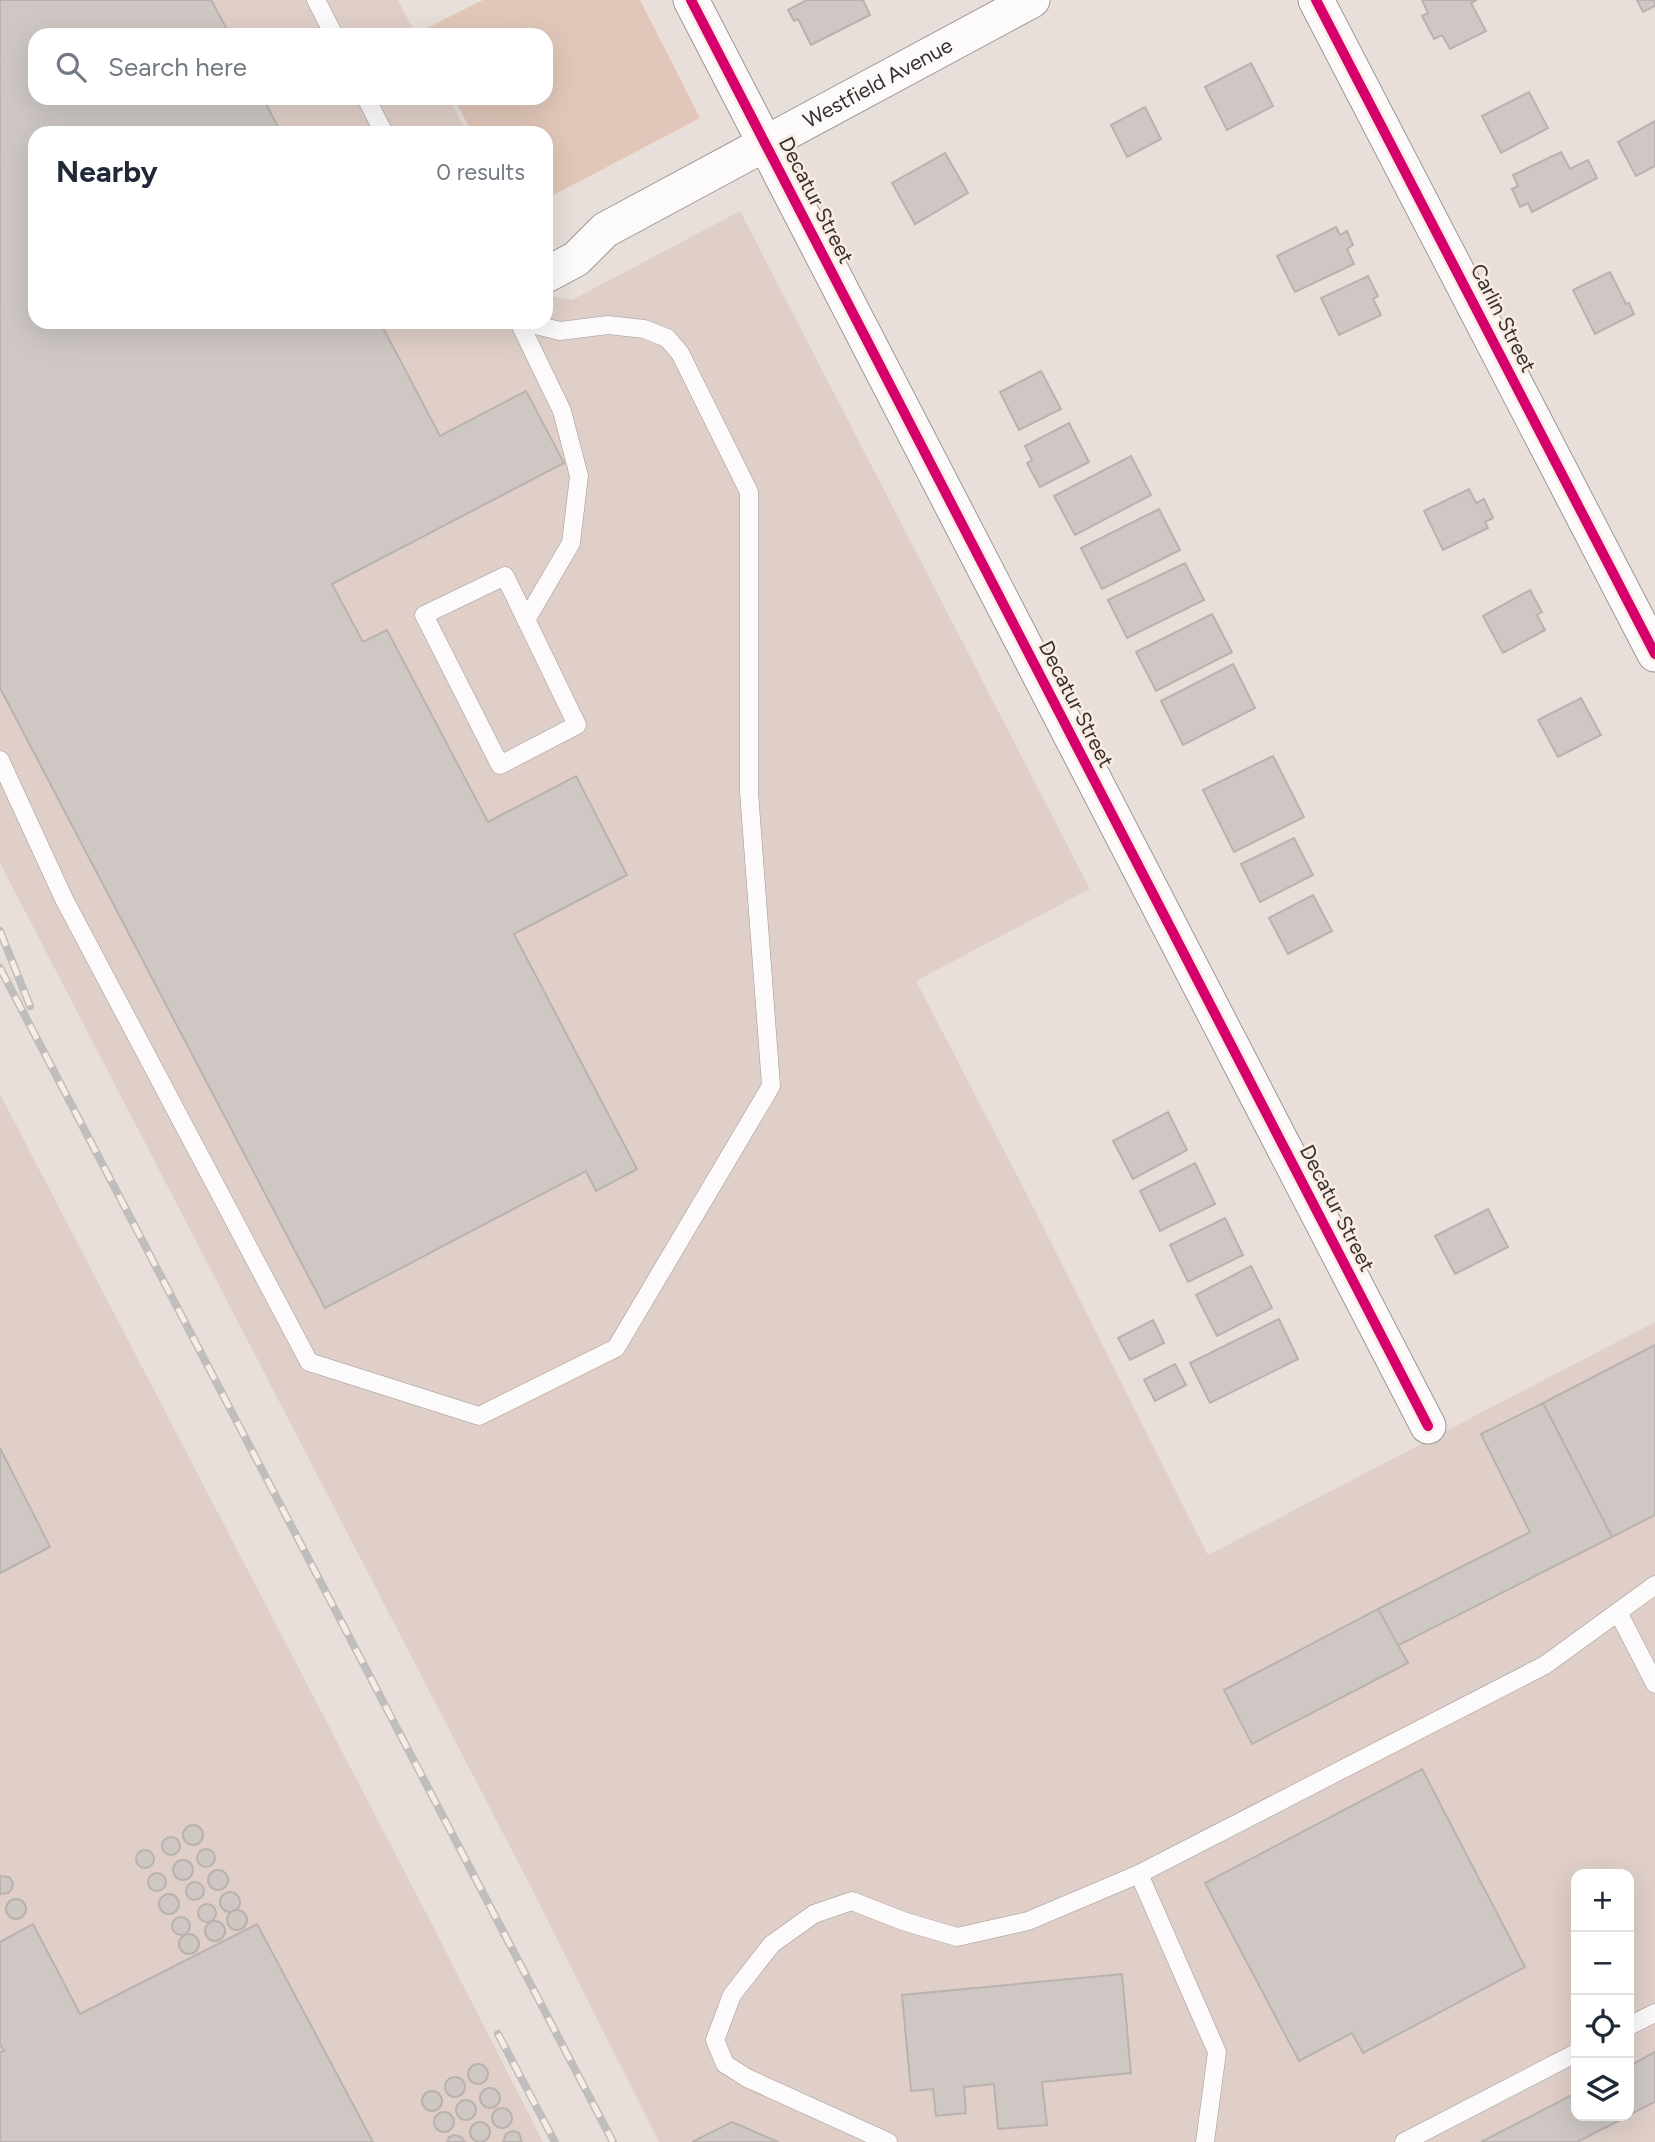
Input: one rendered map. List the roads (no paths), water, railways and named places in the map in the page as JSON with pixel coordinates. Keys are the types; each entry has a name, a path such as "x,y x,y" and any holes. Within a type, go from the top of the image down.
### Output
{"street":[{"name":"Decatur Street","path":"691,0 1427,1426"},
{"name":"Westfield Avenue","path":"553,271 576,259 605,230 1032,0"},
{"name":"Carlin Street","path":"1317,0 1655,654"}],"lane":[{"path":"316,0 330,28"},
{"path":"370,105 380,126"},
{"path":"0,760 64,899 309,1362 478,1416 616,1348 771,1086 749,792 748,492 680,353 667,338 644,329 608,325 560,331 552,329"},
{"path":"522,329 562,411 579,476 571,543 526,620"},
{"path":"505,576 526,620 577,725 500,765 424,615 505,576"},
{"path":"887,2142 747,2078 725,2064 715,2040 732,1995 772,1944 814,1913 852,1901 957,1937 1028,1921 1139,1874 1545,1665 1655,1586"},
{"path":"1618,1612 1655,1685"},
{"path":"1139,1874 1217,2052 1205,2142"},
{"path":"1634,2024 1655,2013"},
{"path":"1404,2142 1571,2056"}],"railway":[{"path":"0,931 30,1006"},
{"path":"0,968 613,2142"},
{"path":"498,2034 555,2142"}]}
